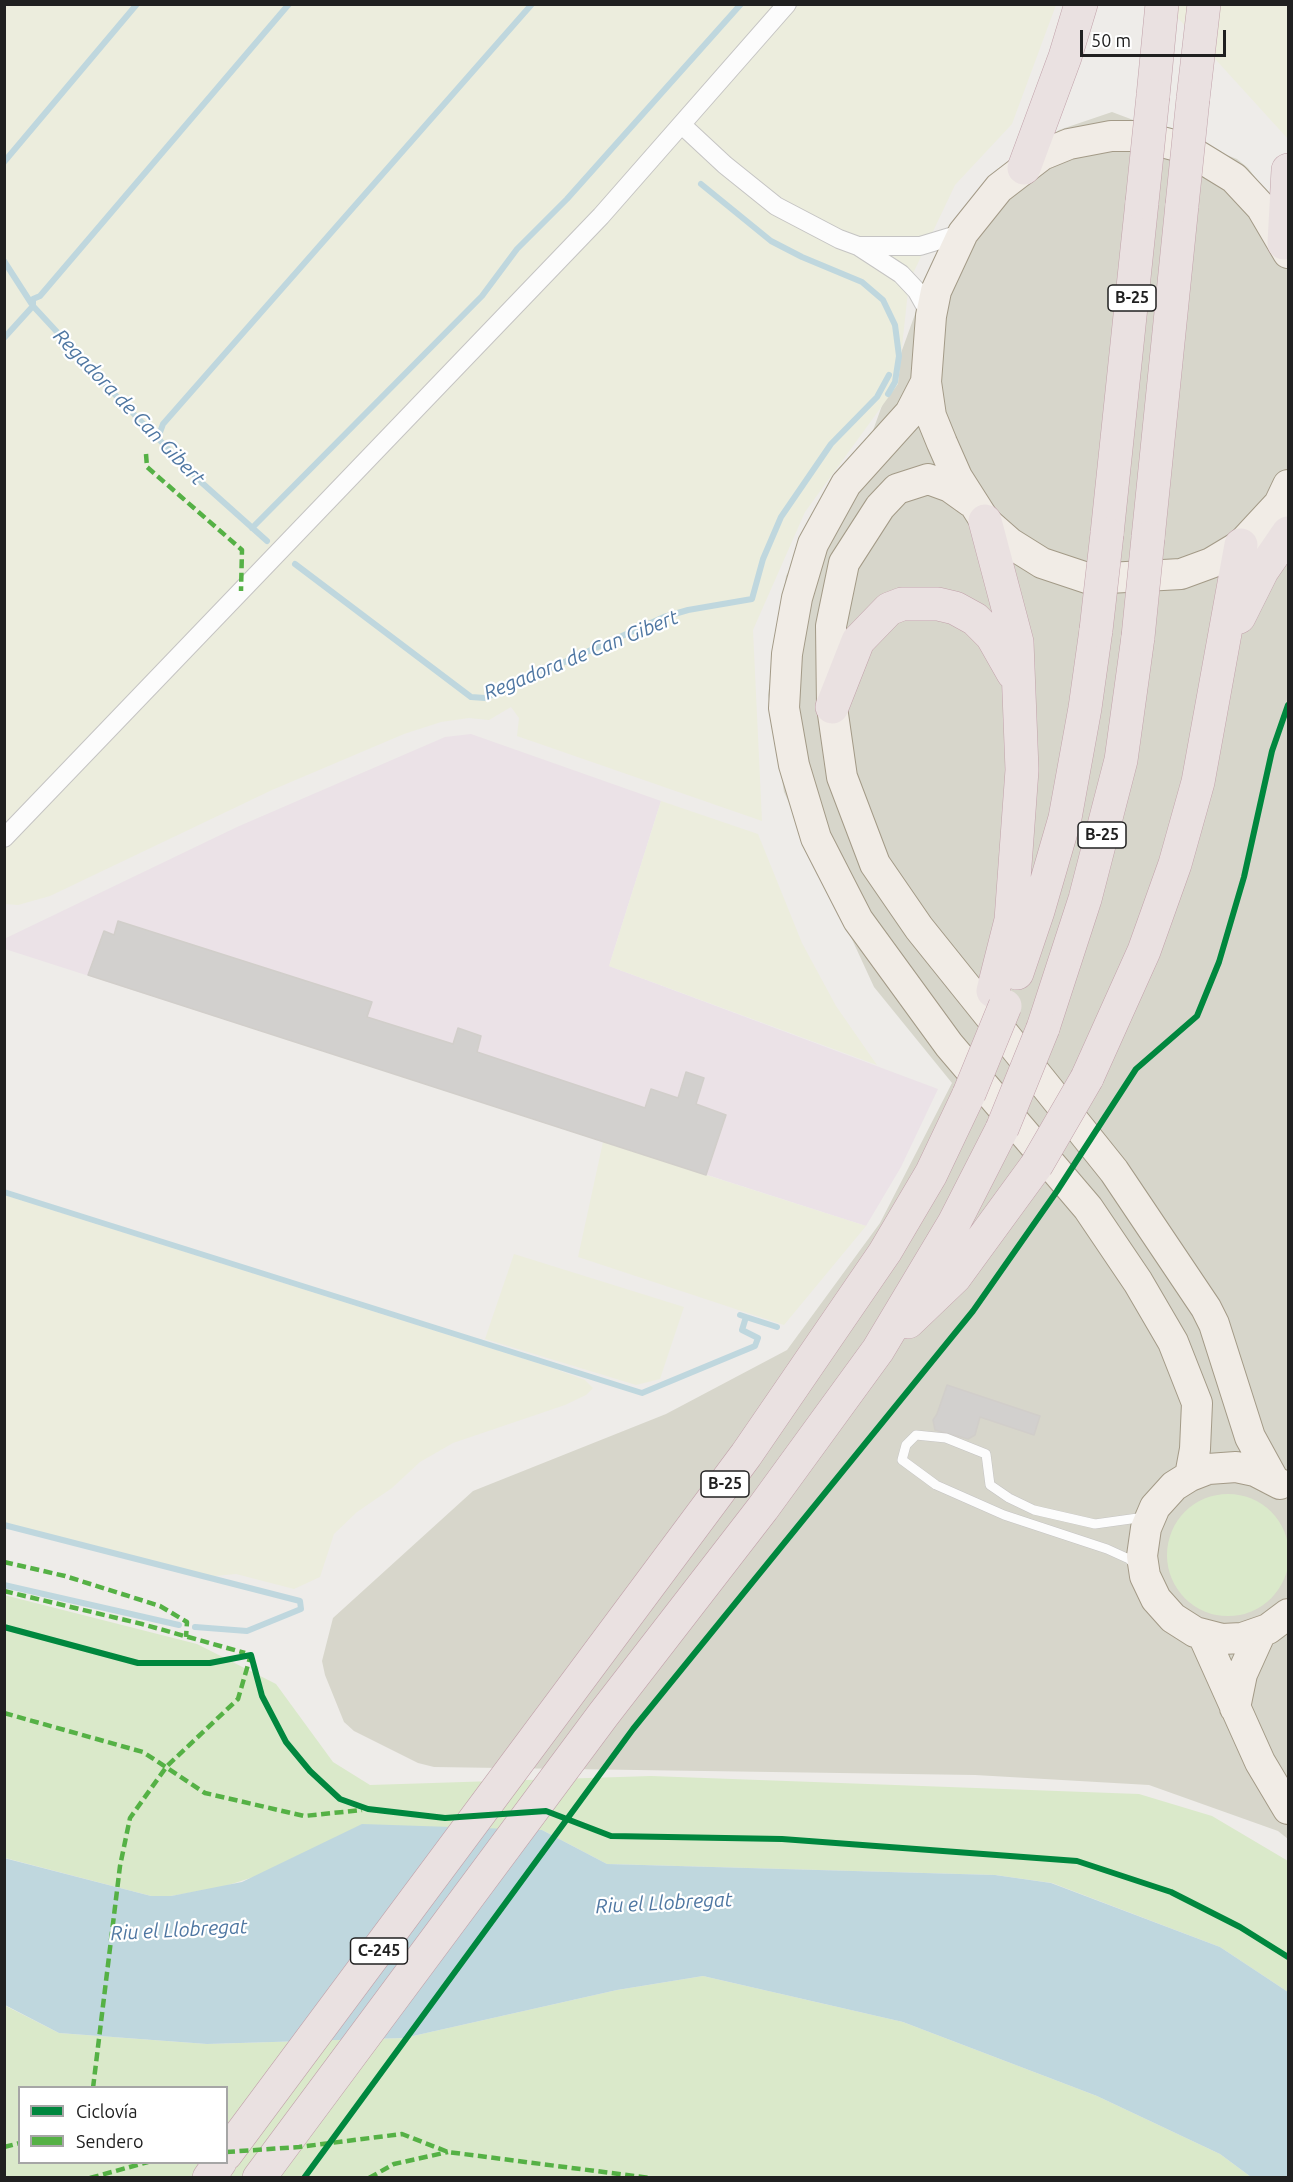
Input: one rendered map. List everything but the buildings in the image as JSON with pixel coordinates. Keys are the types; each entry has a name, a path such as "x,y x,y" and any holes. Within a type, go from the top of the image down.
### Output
{"highway":[{"path":"1024,168 1065,57 1081,4"},
{"name":"B-25","path":"557,1711 746,1455 885,1252 931,1174 999,998 1038,911 1065,818 1085,708 1096,630 1162,4"},
{"name":"B-25","path":"603,1715 763,1508 878,1350 954,1223 1002,1129 1043,1028 1085,899 1121,759 1138,637 1192,99 1204,4"},
{"path":"1286,248 1288,170"},
{"path":"978,512 1017,642 1016,680 1022,770 1011,920 999,998"},
{"path":"1221,654 1262,571 1288,532"},
{"path":"878,1350 955,1277 1036,1166 1087,1078 1144,951 1175,864 1198,782 1241,545"},
{"path":"832,707 858,641 889,609 903,604 938,604 955,608 975,619 992,636 1016,680"},
{"name":"C-245","path":"228,2151 557,1711"},
{"name":"C-245","path":"259,2178 603,1715"},
{"path":"209,2178 219,2164"}],"main road":[{"path":"978,512 957,477 931,416 926,382 931,315 943,271 963,233 999,188 1042,155 1069,144 1111,136 1138,136 1185,148 1234,178 1261,207 1286,248"},
{"path":"926,382 910,413 846,484 813,544 797,598 787,654 784,708 794,765 816,838 858,920 949,1045 1088,1208 1138,1282 1173,1342 1197,1403 1195,1449 1190,1476"},
{"path":"1281,1485 1250,1437 1214,1324 1206,1308 1114,1172 919,928 875,864 842,777 832,707 831,626 844,563 880,507 897,489 928,479 950,487 1010,543 1042,563 1090,579 1181,574 1211,563 1241,545 1279,504 1288,485"},
{"path":"1280,1622 1232,1639 1203,1635 1180,1624 1156,1599 1145,1576 1143,1542 1151,1515 1167,1492 1190,1476 1208,1469 1227,1467 1255,1471 1281,1485"},
{"path":"1235,1708 1242,1674 1280,1622"},
{"path":"1203,1635 1260,1762 1288,1809"}],"street":[{"path":"4,838 585,233 787,4"},
{"path":"682,125 725,165 776,206 838,239 858,246 901,274 917,291 931,315"},
{"path":"858,246 920,246 963,233"}],"lane":[{"path":"1145,1576 1129,1559 1004,1515 936,1485 902,1460 906,1445 916,1435 946,1438 986,1454 990,1485 1009,1498 1034,1510 1095,1524 1151,1515"}],"shaded area":[{"path":"1112,112 1237,159 1248,168 1288,221 1288,1839 1278,1831 1149,1785 975,1775 434,1767 418,1763 354,1731 344,1722 325,1675 322,1661 333,1618 473,1491 666,1414 787,1350 880,1223 952,1083 874,987 784,792 768,695 786,576 871,436 927,281 978,194 1059,130"},
{"path":"471,734 661,801 609,966 938,1089 901,1167 866,1226 5,949 4,939 237,827 445,737"}],"green space":[{"path":"5,5 1056,5 1012,124 955,185 909,282 898,384 805,512 753,630 762,821 517,736 519,718 511,707 489,720 469,718 441,722 404,734 272,790 50,896 18,905 5,904"},
{"path":"1166,5 1288,5 1288,139"},
{"path":"661,801 758,834 802,943 836,1006 877,1065 609,966"},
{"path":"603,1142 866,1226 784,1325 578,1257"},
{"path":"5,1195 547,1366 585,1380 593,1388 586,1395 565,1405 453,1443 420,1462 392,1488 357,1512 334,1534 320,1577 294,1589 236,1574 205,1577 115,1551 5,1526"},
{"path":"514,1254 684,1307 660,1379 636,1385 485,1339"},
{"path":"1228,1494 1252,1498 1271,1512 1285,1531 1289,1555 1285,1579 1271,1598 1252,1612 1228,1616 1204,1612 1185,1598 1171,1579 1167,1555 1171,1531 1185,1512 1204,1498"},
{"path":"4,1595 197,1644 276,1684 333,1762 370,1785 651,1776 1139,1794 1212,1816 1288,1861 1288,1992 1220,1947 1052,1883 995,1875 607,1864 542,1830 257,1876 222,1887 171,1896 151,1896 5,1858"},
{"path":"703,1976 903,2022 1097,2096 1220,2154 1251,2177 5,2177 4,2005 59,2033 207,2044 404,2038 617,1990"}],"water":[{"name":"Riu el Llobregat","path":"362,1824 542,1830 607,1864 995,1875 1051,1883 1220,1947 1288,1992 1288,2177 1251,2177 1220,2154 1097,2096 903,2022 703,1976 617,1990 404,2038 207,2044 59,2033 5,2005 4,1858 151,1896 171,1896 242,1882"}],"waterway":[{"path":"4,162 137,4"},
{"path":"4,338 33,306 33,299 40,296 289,4"},
{"path":"158,438 163,424 532,4"},
{"path":"252,528 482,296 517,249 567,199 741,4"},
{"path":"701,184 771,241 802,257 862,282 883,300 895,325 899,356 895,382 888,394"},
{"name":"Regadora de Can Gibert","path":"4,261 33,306 119,399 201,482 267,541"},
{"name":"Regadora de Can Gibert","path":"295,564 471,697 485,698 664,617 688,610 752,599 763,559 781,517 831,444 877,397 889,375"},
{"path":"4,1192 642,1393 755,1346 758,1338 742,1330 746,1317 740,1315"},
{"path":"746,1317 777,1327"},
{"path":"4,1525 300,1601 301,1609 247,1631 195,1627"},
{"path":"4,1585 179,1625"}],"marked path":[{"path":"146,454 147,467 242,550 241,591"},
{"path":"4,1562 65,1576 160,1606 187,1622 186,1637"},
{"path":"4,1591 142,1624 245,1653"},
{"path":"93,2086 120,1866 130,1818 167,1766 238,1699 250,1658"},
{"path":"4,1713 143,1752 205,1793 304,1816 362,1810"},
{"path":"228,2152 299,2147 402,2134 448,2152 650,2178"},
{"path":"4,2147 18,2144"},
{"path":"369,2178 394,2164 448,2152"},
{"path":"90,2178 141,2164"}],"cycle path":[{"path":"304,2178 633,1729 973,1311 1057,1191 1136,1069 1197,1016 1219,962 1244,877 1272,751 1288,705"},
{"path":"4,1627 138,1663 210,1663 251,1655 262,1696 286,1742 310,1771 340,1799 368,1809 445,1818 546,1811 611,1836 782,1839 1077,1861 1171,1892 1240,1927 1288,1957"}]}
